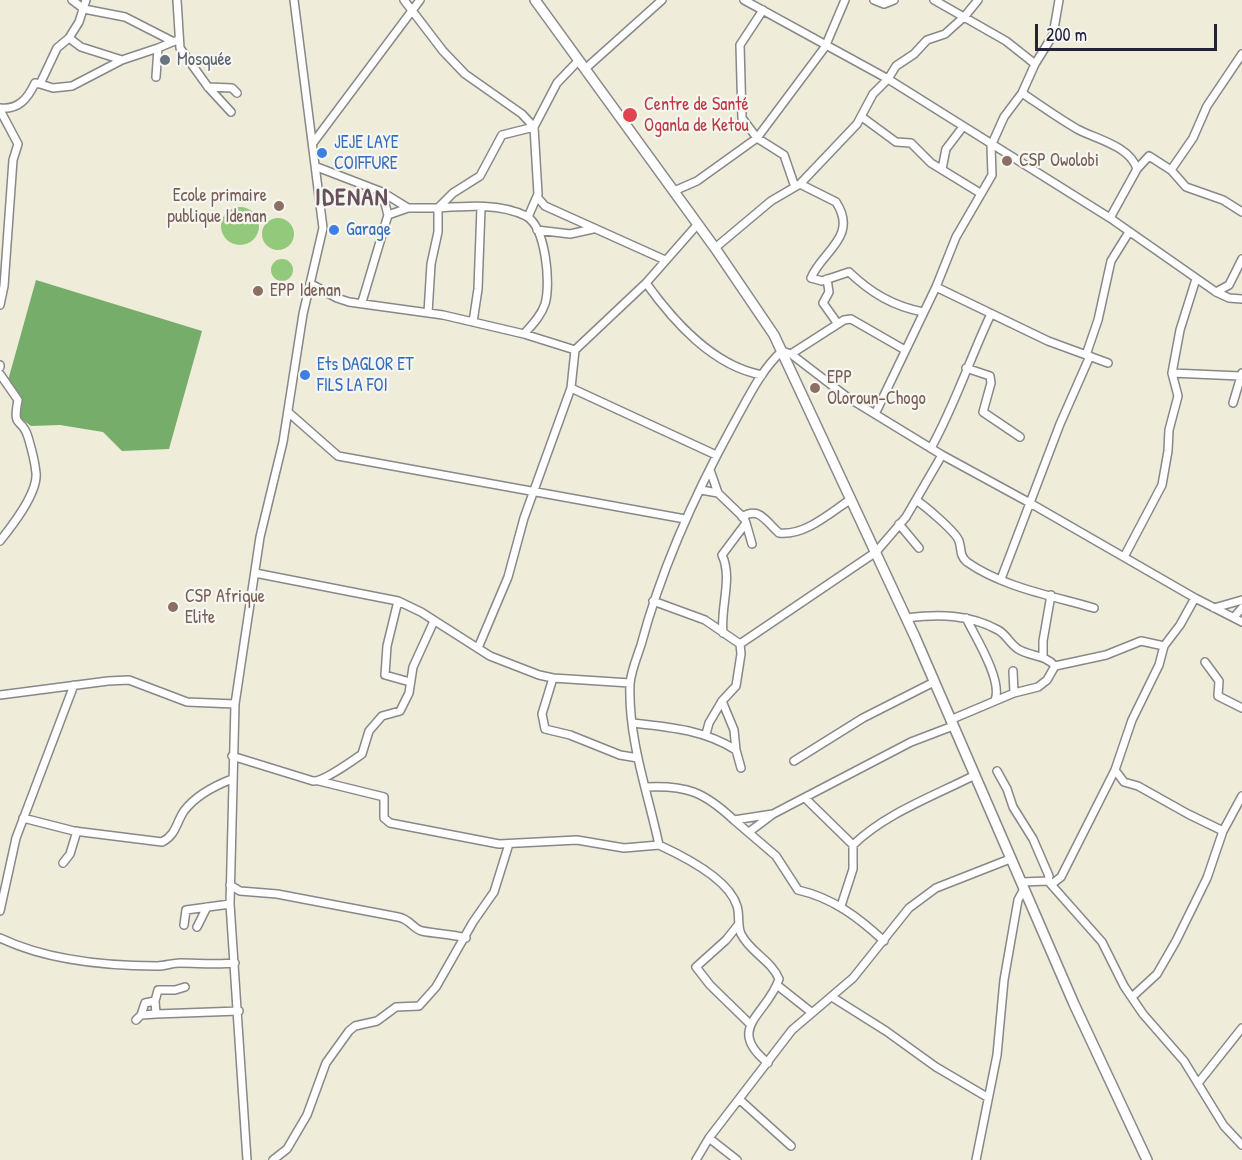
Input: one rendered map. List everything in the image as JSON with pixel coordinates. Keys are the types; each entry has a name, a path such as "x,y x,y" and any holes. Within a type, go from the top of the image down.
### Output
{"street":[{"path":"72,0 84,9 125,17 175,41 208,87 231,112"},
{"path":"40,84 57,48 69,38 84,9 86,0"},
{"path":"175,41 177,0"},
{"path":"247,1160 239,1011 230,904 235,704 260,537 276,475 303,314 323,228 294,0"},
{"path":"404,0 443,51 465,74 522,114 534,127"},
{"path":"314,143 420,0"},
{"path":"535,0 764,316 786,352 907,618 1010,859 1111,1086 1147,1160"},
{"path":"585,69 662,0"},
{"path":"744,0 888,79 962,128 1110,218 1216,292 1229,298 1242,299"},
{"path":"674,191 697,181 757,138 825,46 845,0"},
{"path":"874,0 885,4 894,0"},
{"path":"934,0 1006,41 1035,64"},
{"path":"715,248 771,201 797,186 831,154 862,117 877,88 888,79 900,62 914,54 927,40 945,34 965,16 978,0"},
{"path":"876,412 936,287 956,237 992,175 991,146 1005,117 1022,93 1035,64 1053,35 1059,0"},
{"path":"763,10 741,41 739,48 743,84 742,118 757,138 784,155 797,186 826,196 839,209 842,219 839,241 811,276 818,280 849,272 879,297 904,309 923,312"},
{"path":"69,38 81,47 122,60"},
{"path":"0,305 13,160 18,144 0,109 22,103 28,98 35,83 52,88 72,86 122,60 175,41"},
{"path":"156,77 158,48"},
{"path":"1171,170 1192,138 1207,106 1242,54"},
{"path":"528,217 538,198 534,127 556,83 579,60"},
{"path":"208,87 231,88 237,93"},
{"path":"1022,93 1076,128 1106,142 1133,159 1137,169"},
{"path":"862,117 896,142 911,143 931,164 980,193"},
{"path":"428,313 438,208 453,193 480,176 502,135 534,127"},
{"path":"942,169 946,149 962,128"},
{"path":"1110,218 1137,169 1149,156 1171,170 1186,187 1223,200 1242,212"},
{"path":"316,168 382,192 408,208"},
{"path":"362,302 388,215 382,192"},
{"path":"538,198 545,206 665,260"},
{"path":"388,215 408,208 496,207 528,217 537,230 545,256 547,292 541,312 524,334"},
{"path":"473,322 478,289 481,208"},
{"path":"0,220 8,223"},
{"path":"478,648 508,577 524,518 536,491 571,388 575,350 646,283 697,225"},
{"path":"537,230 570,234 593,229"},
{"path":"1001,579 1088,356 1111,261 1129,232"},
{"path":"1229,298 1229,285 1242,259"},
{"path":"827,279 829,292 823,303 838,324"},
{"path":"1124,557 1162,485 1169,430 1178,396 1172,373 1180,330 1196,279"},
{"path":"646,283 670,313 716,357 735,368 762,375"},
{"path":"311,284 337,298 473,322 524,334 575,350"},
{"path":"1216,292 1229,285"},
{"path":"936,287 1048,341 1108,363"},
{"path":"931,448 953,408 966,368 991,314"},
{"path":"659,845 638,758 630,683 653,601 685,519 716,455 762,375 786,352 851,319 905,350"},
{"path":"786,352 823,380 942,455 1030,502 1195,598 1242,621"},
{"path":"966,368 990,376 991,383 983,412 1020,437"},
{"path":"1172,373 1241,374 1233,403"},
{"path":"0,374 18,400 15,416 17,422 25,429 37,473 22,511 0,541"},
{"path":"571,388 716,455"},
{"path":"288,412 338,456 685,519"},
{"path":"740,644 876,552 916,500 942,455"},
{"path":"710,470 718,493 744,520 752,544"},
{"path":"701,490 718,493"},
{"path":"723,633 721,616 727,564 722,555 750,512 757,512 779,533 790,533 817,523 851,499"},
{"path":"916,500 935,513 957,538 961,554 967,562 1001,579 1094,608"},
{"path":"899,524 919,548"},
{"path":"255,573 398,601 490,656 553,678 630,683"},
{"path":"1043,656 1042,641 1051,596"},
{"path":"1023,885 1050,883 1061,877 1115,770 1116,760 1159,665 1164,646 1180,626 1195,598"},
{"path":"1214,608 1242,600"},
{"path":"398,601 387,646 385,675 410,682"},
{"path":"653,601 692,614 740,644"},
{"path":"1234,617 1242,608"},
{"path":"907,618 933,615 966,618 999,630 1018,649 1043,656 1055,666"},
{"path":"966,618 996,681 998,694 995,700"},
{"path":"319,781 362,754 369,731 382,716 400,711 409,693 413,667 434,621"},
{"path":"749,832 773,814 911,742 995,700 1043,684 1055,666 1106,655 1141,641 1164,646"},
{"path":"706,734 709,723 722,701 736,686 741,654 740,644"},
{"path":"1205,662 1219,681 1218,696 1242,708"},
{"path":"1013,671 1014,693"},
{"path":"553,678 542,714 545,729 570,735 620,755 638,758"},
{"path":"0,695 74,685 132,681 163,695 187,702 235,704"},
{"path":"794,761 863,718 934,682"},
{"path":"0,911 23,818 74,685"},
{"path":"722,701 734,730 741,768"},
{"path":"633,723 706,734 736,750"},
{"path":"232,756 384,797 384,818 390,823 426,828 490,843 577,840 624,848 659,845 691,860 734,898 738,908 740,933 751,948 776,972 779,979 777,986 750,1024 748,1037 752,1047 768,1063"},
{"path":"1115,770 1124,782 1138,786 1223,831"},
{"path":"997,771 1024,827 1033,839 1050,883 1102,942 1132,997 1199,1082 1224,1126 1242,1145"},
{"path":"854,845 885,821 975,775"},
{"path":"23,818 77,831 162,842 170,837 185,810 201,794 232,778"},
{"path":"646,788 684,787 707,799 777,856 798,890 815,893 841,906 884,941"},
{"path":"1132,997 1157,974 1171,949 1207,878 1223,831 1242,796"},
{"path":"805,798 854,845 853,869 841,906"},
{"path":"734,820 773,814"},
{"path":"63,863 70,854 77,831"},
{"path":"273,1160 287,1149 307,1115 327,1063 345,1034 352,1028 377,1021 396,1007 419,1006 436,987 449,962 466,938 472,922 494,892 509,844"},
{"path":"696,1160 709,1138 792,1030 853,978 919,899 936,888 1010,859"},
{"path":"230,885 240,891 277,894 398,916 408,919 422,931 450,933 466,938"},
{"path":"976,1160 996,1055 1004,980 1017,900 1023,885"},
{"path":"184,925 186,910 230,904"},
{"path":"197,927 207,907"},
{"path":"738,925 717,949 696,966 710,985 750,1024"},
{"path":"0,938 36,952 110,965 235,963"},
{"path":"777,986 811,1012"},
{"path":"156,1014 155,1001 158,990 175,990 185,987"},
{"path":"832,997 886,1031 936,1067 987,1097"},
{"path":"155,1001 145,1003 139,1018 156,1014 239,1011"},
{"path":"1199,1082 1242,1028"},
{"path":"740,1099 791,1146"},
{"path":"709,1138 737,1160"}],"green space":[{"path":"240,207 253,213 259,226 253,239 240,245 227,239 221,226 227,213"},
{"path":"278,218 289,223 294,234 289,245 278,250 267,245 262,234 267,223"},
{"path":"282,259 290,262 293,270 290,278 282,281 274,278 271,270 274,262"},
{"path":"36,280 202,331 169,449 122,451 103,432 60,425 31,426 16,415 19,400 7,384"}],"place":[{"name":"Mosquée","path":"165,60"},
{"name":"Centre de Santé Oganla de Ketou","path":"630,115"},
{"name":"JEJE LAYE COIFFURE","path":"322,153"},
{"name":"CSP Owolobi","path":"1007,161"},
{"name":"Ecole primaire publique Idenan","path":"279,206"},
{"name":"Garage","path":"334,230"},
{"name":"EPP Idenan","path":"258,291"},
{"name":"Ets DAGLOR ET FILS LA FOI","path":"305,375"},
{"name":"EPP Oloroun-Chogo","path":"815,388"},
{"name":"CSP Afrique Elite","path":"173,607"}],"district":[{"name":"IDENAN","path":"352,199"}]}
